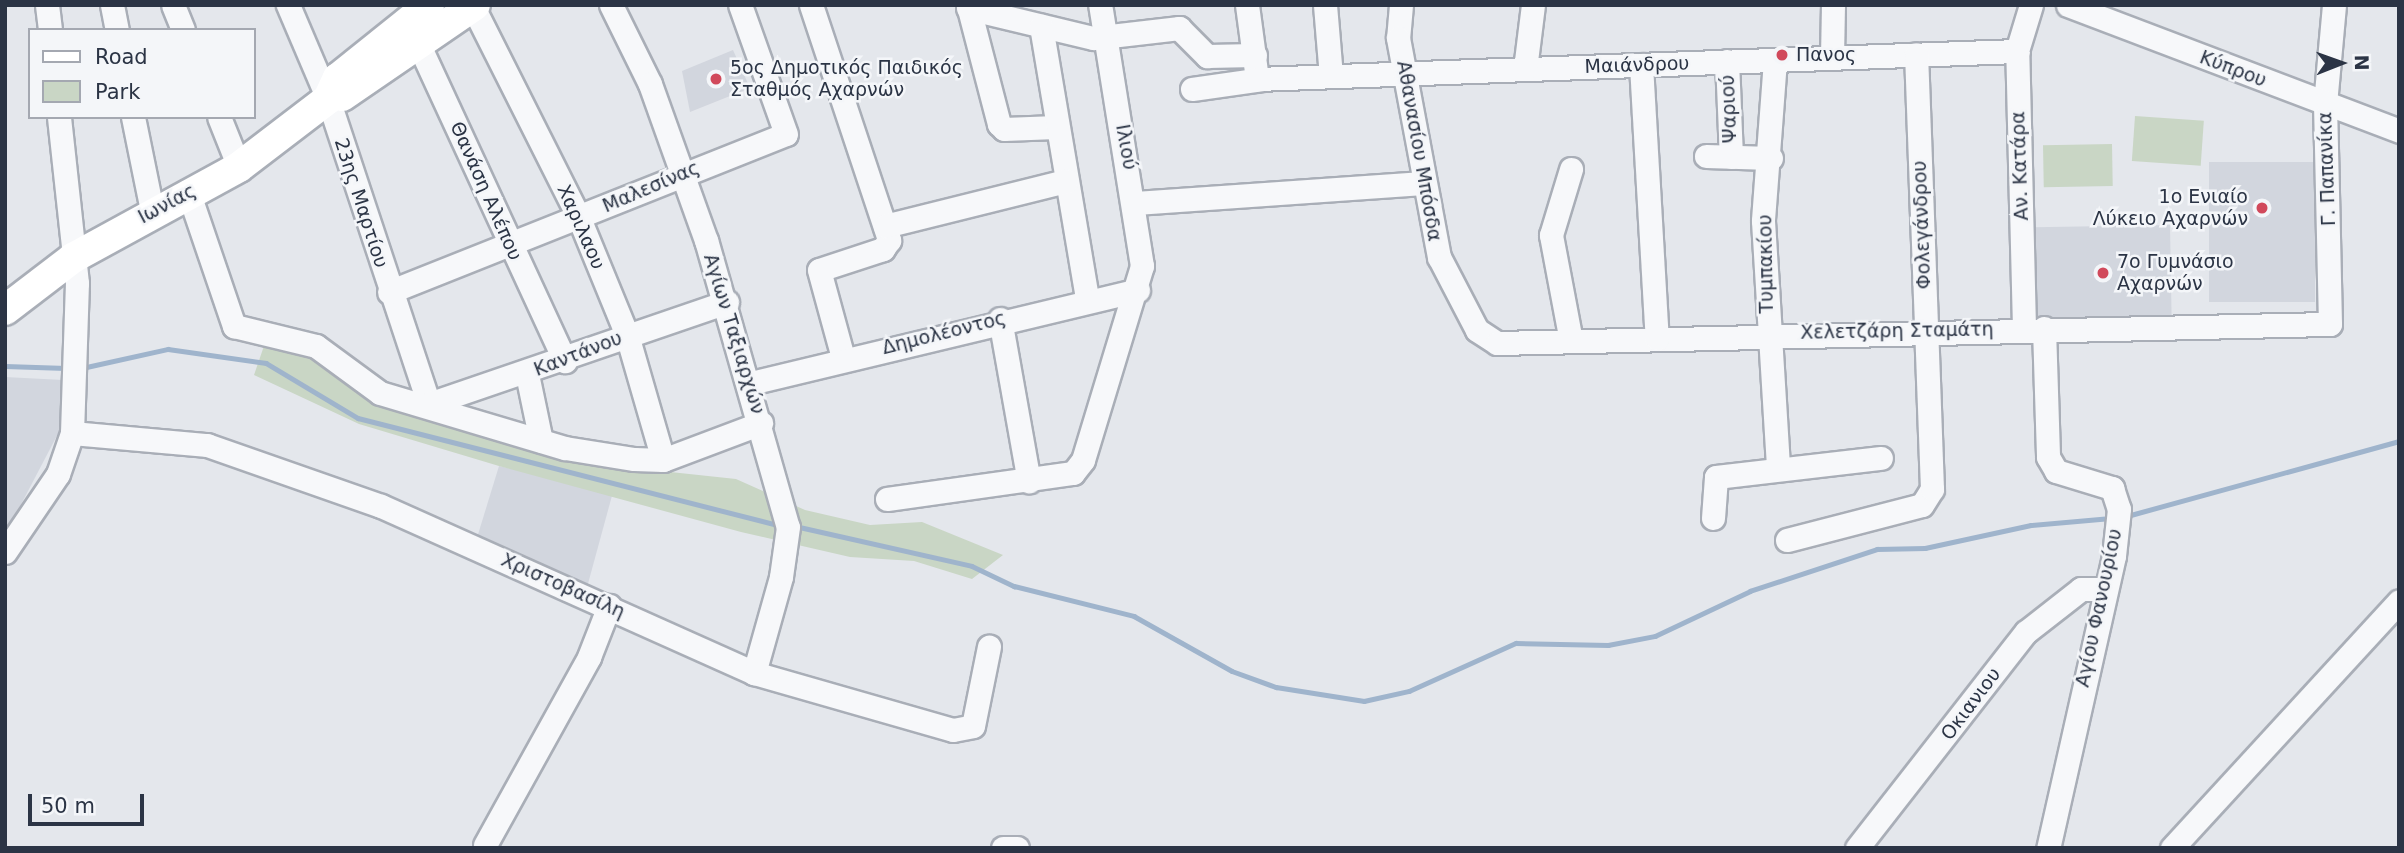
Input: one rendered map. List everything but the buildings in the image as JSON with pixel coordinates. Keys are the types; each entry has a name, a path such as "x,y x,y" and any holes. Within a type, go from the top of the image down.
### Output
{"main road":[{"name":"Ιωνίας","path":"5,310 73,258 152,210 239,167 328,99 348,95 419,23 473,6"}],"street":[{"path":"47,5 50,28"},
{"path":"112,5 117,28"},
{"path":"173,5 182,28"},
{"name":"23ης Μαρτίου","path":"288,5 328,99 389,292 429,404"},
{"name":"Αγίων Ταξιαρχών","path":"611,5 650,84 727,302 751,383 785,524 754,673"},
{"name":"Μαλεσίνας","path":"389,292 509,247 680,173 786,134 740,5"},
{"path":"811,5 886,226 883,249 819,270 843,358"},
{"name":"Ιλιού","path":"1029,481 1080,467 1138,290 1136,203 1100,5"},
{"path":"1247,5 1260,79"},
{"path":"1325,5 1331,76"},
{"name":"Αθανασίου Μπόσδα","path":"1401,5 1405,74 1422,183 1439,257 1477,330"},
{"path":"1525,69 1533,5"},
{"path":"1832,57 1833,5"},
{"name":"Αν. Κατάρα","path":"2031,5 2017,51 2034,328"},
{"name":"Κύπρου","path":"2068,5 2399,131"},
{"name":"Γ. Παπανίκα","path":"2321,327 2333,317 2325,104 2334,5"},
{"name":"Χαριλαου","path":"473,6 579,218 627,335 663,460"},
{"path":"968,6 1041,26 1105,36 1179,28 1207,55 1255,55"},
{"path":"968,6 999,124 1004,129 1056,127"},
{"name":"Θανάση Αλέπου","path":"419,23 509,247 565,361"},
{"path":"1041,26 1087,298"},
{"name":"Μαιάνδρου","path":"1192,89 1260,79 2017,51"},
{"name":"Φολεγάνδρου","path":"1787,540 1929,500 1916,54"},
{"name":"Τυμπακίου","path":"1775,60 1771,158 1763,221 1778,469"},
{"name":"Ψαριού","path":"1727,61 1731,157"},
{"path":"1641,65 1657,339"},
{"path":"5,552 58,474 72,433 76,367 73,258 59,119"},
{"path":"133,119 152,210"},
{"path":"220,119 239,167"},
{"path":"1706,156 1771,158"},
{"path":"1571,341 1551,235 1572,169"},
{"path":"886,226 1066,181"},
{"path":"1136,203 1422,183"},
{"path":"188,191 234,326 316,346 380,393 429,404 541,441 594,455 663,460 761,423"},
{"name":"Δημολέοντος","path":"751,383 1087,298 1138,290"},
{"name":"Καντάνου","path":"429,404 565,361 627,335 727,302"},
{"path":"887,499 1029,481 1000,319"},
{"name":"Χελετζάρη Σταμάτη","path":"1477,330 1497,342 1925,329 2321,327"},
{"name":"Αγίου Φανουρίου","path":"2034,328 2048,457 2056,471 2112,488 2118,518 2048,848"},
{"path":"527,374 541,441"},
{"name":"Χριστοβασίλη","path":"72,433 207,445 381,506 754,673 968,732 989,648"},
{"path":"1713,518 1716,478 1881,458"},
{"name":"Οκιανιου","path":"1857,848 2026,632 2081,589 2105,589"},
{"path":"2172,848 2399,601"},
{"path":"485,845 589,657 609,606"},
{"path":"1003,848 1017,848"}],"shaded area":[{"name":"5ος Δημοτικός Παιδικός Σταθμός Αχαρνών","path":"733,50 750,88 690,112 682,71"},
{"name":"1ο Ενιαίο Λύκειο Αχαρνών","path":"2209,162 2315,162 2315,302 2209,302"},
{"name":"7ο Γυμνάσιο Αχαρνών","path":"2170,225 2172,317 2036,319 2034,227"},
{"path":"5,377 63,380 61,428 5,535"},
{"path":"499,466 613,492 583,602 472,554"}],"green space":[{"path":"2135,116 2204,121 2201,166 2132,161"},
{"path":"2112,144 2113,186 2044,187 2043,145"},
{"path":"265,343 315,358 373,398 661,471 736,479 805,510 870,525 922,522 1003,555 972,579 914,561 850,557 741,532 499,466 359,424 254,375"}],"waterway":[{"path":"82,368 168,349 266,363 358,418 779,525"},
{"path":"5,366 66,368"},
{"path":"2127,516 2399,441"},
{"path":"795,526 972,566 1014,586 1134,616 1232,671 1276,687 1364,701 1409,691 1516,643 1608,645 1655,636 1750,591 1877,549 1925,548 2031,525 2111,518"}],"place":[{"name":"Πανος","path":"1782,55"},
{"name":"5ος Δημοτικός Παιδικός Σταθμός Αχαρνών","path":"716,79"},
{"name":"1ο Ενιαίο Λύκειο Αχαρνών","path":"2262,208"},
{"name":"7ο Γυμνάσιο Αχαρνών","path":"2103,273"}]}
